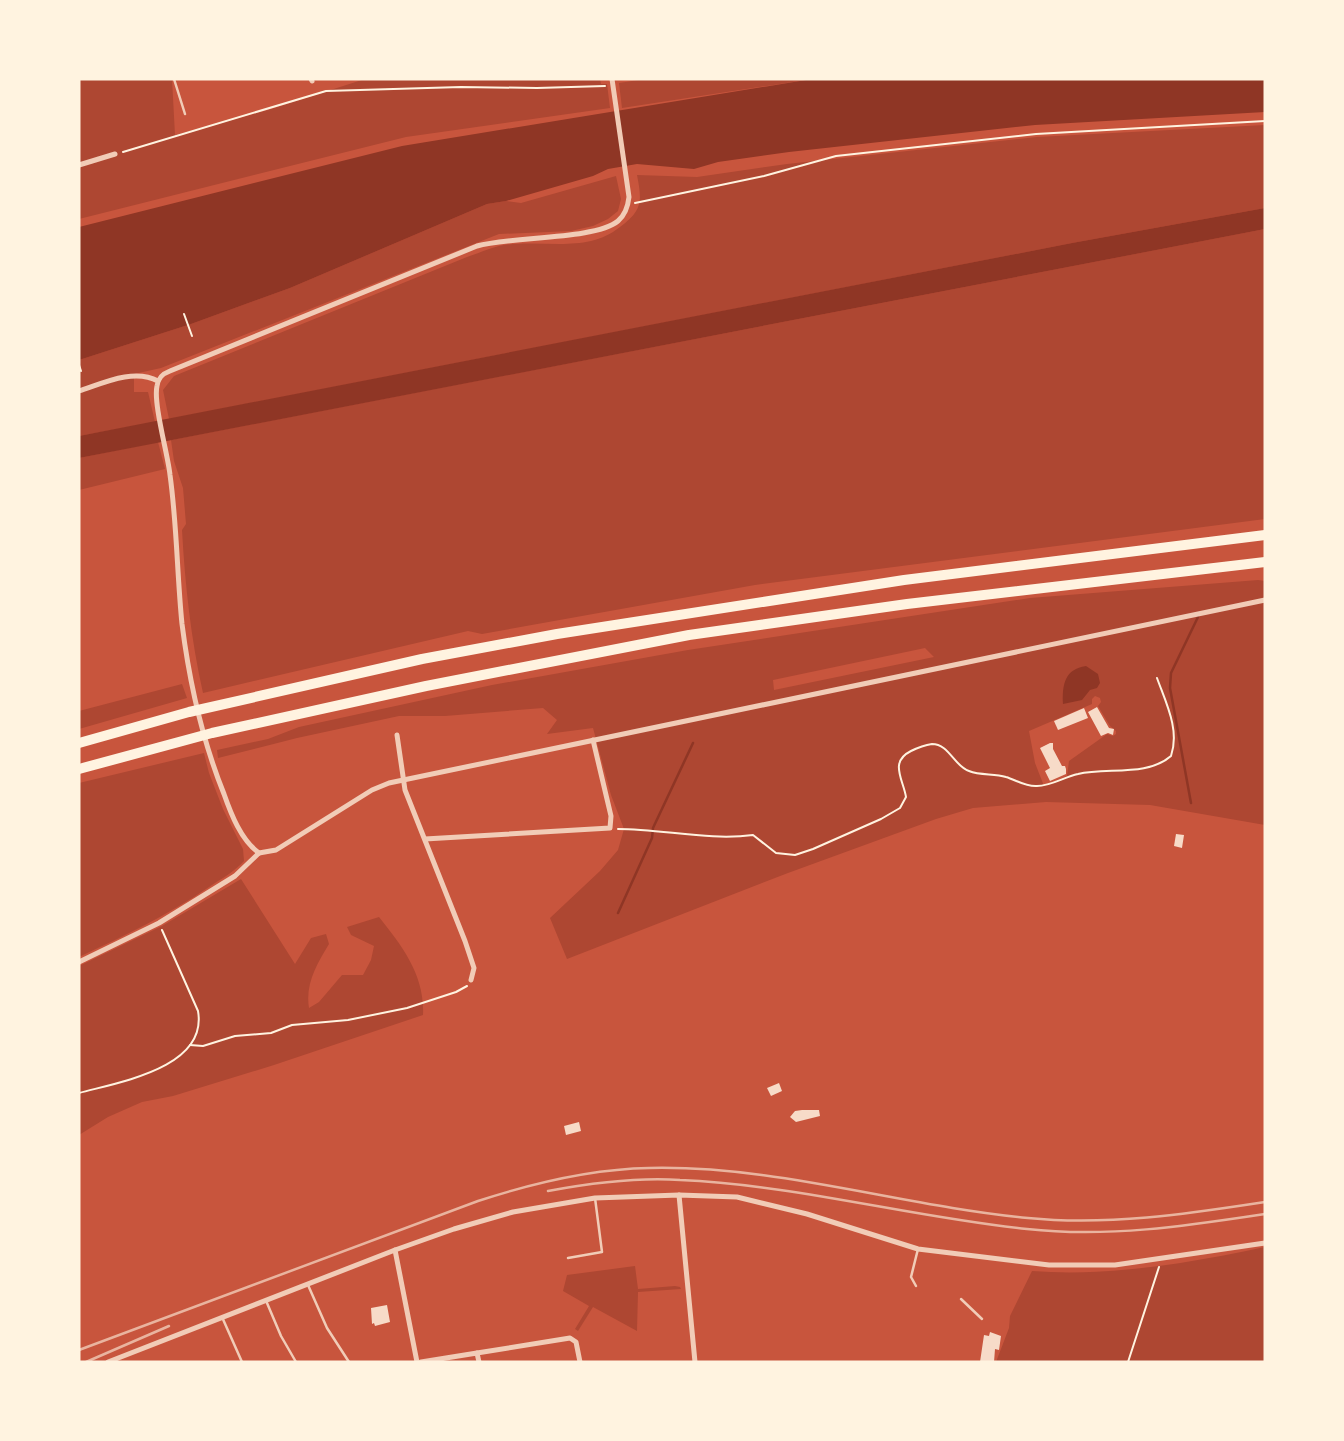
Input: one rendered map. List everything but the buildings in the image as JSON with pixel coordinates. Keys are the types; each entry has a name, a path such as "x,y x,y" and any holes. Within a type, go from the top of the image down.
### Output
{"highway":[{"path":"79,743 189,712 422,659 693,611 904,579 1265,535"},
{"path":"79,769 198,736 426,686 690,635 934,601 1265,562"}],"street":[{"path":"259,853 237,824 218,779 190,671 182,621 167,454 156,391 158,381 163,374 170,371 477,246 498,241 597,231 619,220 628,205 627,177 613,82"},
{"path":"79,165 115,154"},
{"path":"79,391 133,376 150,376 158,381"},
{"path":"79,961 159,923 235,876 259,853 276,849 372,790 403,780 1265,600"},
{"path":"397,734 403,780 471,958 474,968 471,980"},
{"path":"425,839 610,828 611,816 593,740"},
{"path":"679,1195 695,1362"},
{"path":"111,1362 395,1250 513,1212 595,1198 679,1195 737,1197 807,1214 918,1249 1089,1266 1162,1259 1265,1243"},
{"path":"395,1250 419,1362 570,1338 576,1342 580,1362"},
{"path":"477,1353 479,1362"}],"lane":[{"path":"174,79 185,114"},
{"path":"568,1258 602,1252 595,1198"},
{"path":"916,1286 911,1278 918,1249"},
{"path":"308,1283 327,1328 349,1362"},
{"path":"961,1298 982,1320"},
{"path":"265,1300 296,1362"},
{"path":"221,1317 242,1362"}],"path":[{"path":"115,154 326,91 585,87 613,82"},
{"path":"628,205 764,176 836,156 1036,134 1265,121"},
{"path":"184,314 192,336"},
{"path":"79,365 81,370"},
{"path":"610,828 651,829 727,837 754,835 776,853 795,855 862,828 900,808 906,797 898,771 899,760 909,752 929,745 942,747 964,769 971,772 1004,776 1031,786 1043,786 1079,773 1117,771 1158,764 1171,757 1174,736 1172,720 1157,678"},
{"path":"79,1093 149,1072 178,1058 190,1045 199,1025 198,1011 159,923"},
{"path":"190,1045 203,1046 235,1035 271,1033 292,1025 348,1020 407,1009 465,988 471,980"},
{"path":"1128,1362 1162,1259"}],"shaded area":[{"path":"79,79 172,79 175,135 268,110 365,79 600,79 601,84 607,84 610,108 406,137 79,219"},
{"path":"645,79 812,79 622,108 619,83"},
{"path":"812,79 1265,79 1265,112 1035,125 789,152 718,162 694,169 637,164 608,169 593,176 487,204 290,288 79,360 79,227 402,146"},
{"path":"1265,125 1265,208 1072,243 169,419 163,390 174,376 490,249 504,245 579,243 607,235 628,221 637,210 640,192 637,175 697,177 787,164 1037,137"},
{"path":"616,176 621,199 618,211 608,219 571,231 499,234 161,368 134,374 134,392 148,392 155,422 79,436 79,360 290,288 487,204 506,201 521,203"},
{"path":"1265,208 1265,229 79,458 79,436"},
{"path":"1265,229 1265,519 755,585 482,634 468,631 203,693 187,592 182,530 186,524 183,488 174,461 171,440"},
{"path":"158,442 165,469 79,490 79,458"},
{"path":"1265,581 1265,825 1150,805 1046,802 973,808 788,873 567,959 550,918 600,871 618,850 624,829 611,795 593,728 547,734 557,720 543,708 445,716 399,716 218,758 217,750 268,739 299,727 492,685 688,650 1030,598","holes":["925,648 934,657 774,690 773,680","1095,696 1100,698 1098,706 1116,734 1107,734 1069,761 1067,776 1044,786 1035,763 1029,731 1092,704"]},
{"path":"1086,666 1098,674 1100,683 1097,688 1090,690 1082,700 1063,704 1063,690 1069,674"},
{"path":"182,684 187,698 79,729 79,711"},
{"path":"204,753 223,809 243,849 244,861 178,907 79,957 79,783"},
{"path":"241,879 295,964 311,938 326,934 329,944 310,982 309,1008 319,1002 342,975 363,975 371,960 374,946 351,935 347,927 379,917 404,950 416,974 423,1000 423,1015 274,1065 173,1096 142,1102 108,1117 79,1135 79,966 162,926"},
{"path":"1265,1247 1265,1362 996,1362 1009,1328 1010,1316 1032,1271 1120,1270"},
{"path":"635,1266 638,1289 675,1286 681,1289 638,1292 637,1331 593,1307 578,1331 575,1329 589,1306 563,1291 567,1275"}],"waterway":[{"path":"1191,803 1170,688 1171,673 1198,617"},
{"path":"618,913 652,838 653,828 693,743"}],"railway":[{"path":"79,1350 478,1201 541,1183 606,1171 649,1168 744,1173 933,1205 1058,1220 1147,1218 1265,1202"},
{"path":"548,1191 630,1180 724,1183 984,1224 1087,1232 1206,1223 1265,1214"},
{"path":"86,1362 169,1326"}]}
